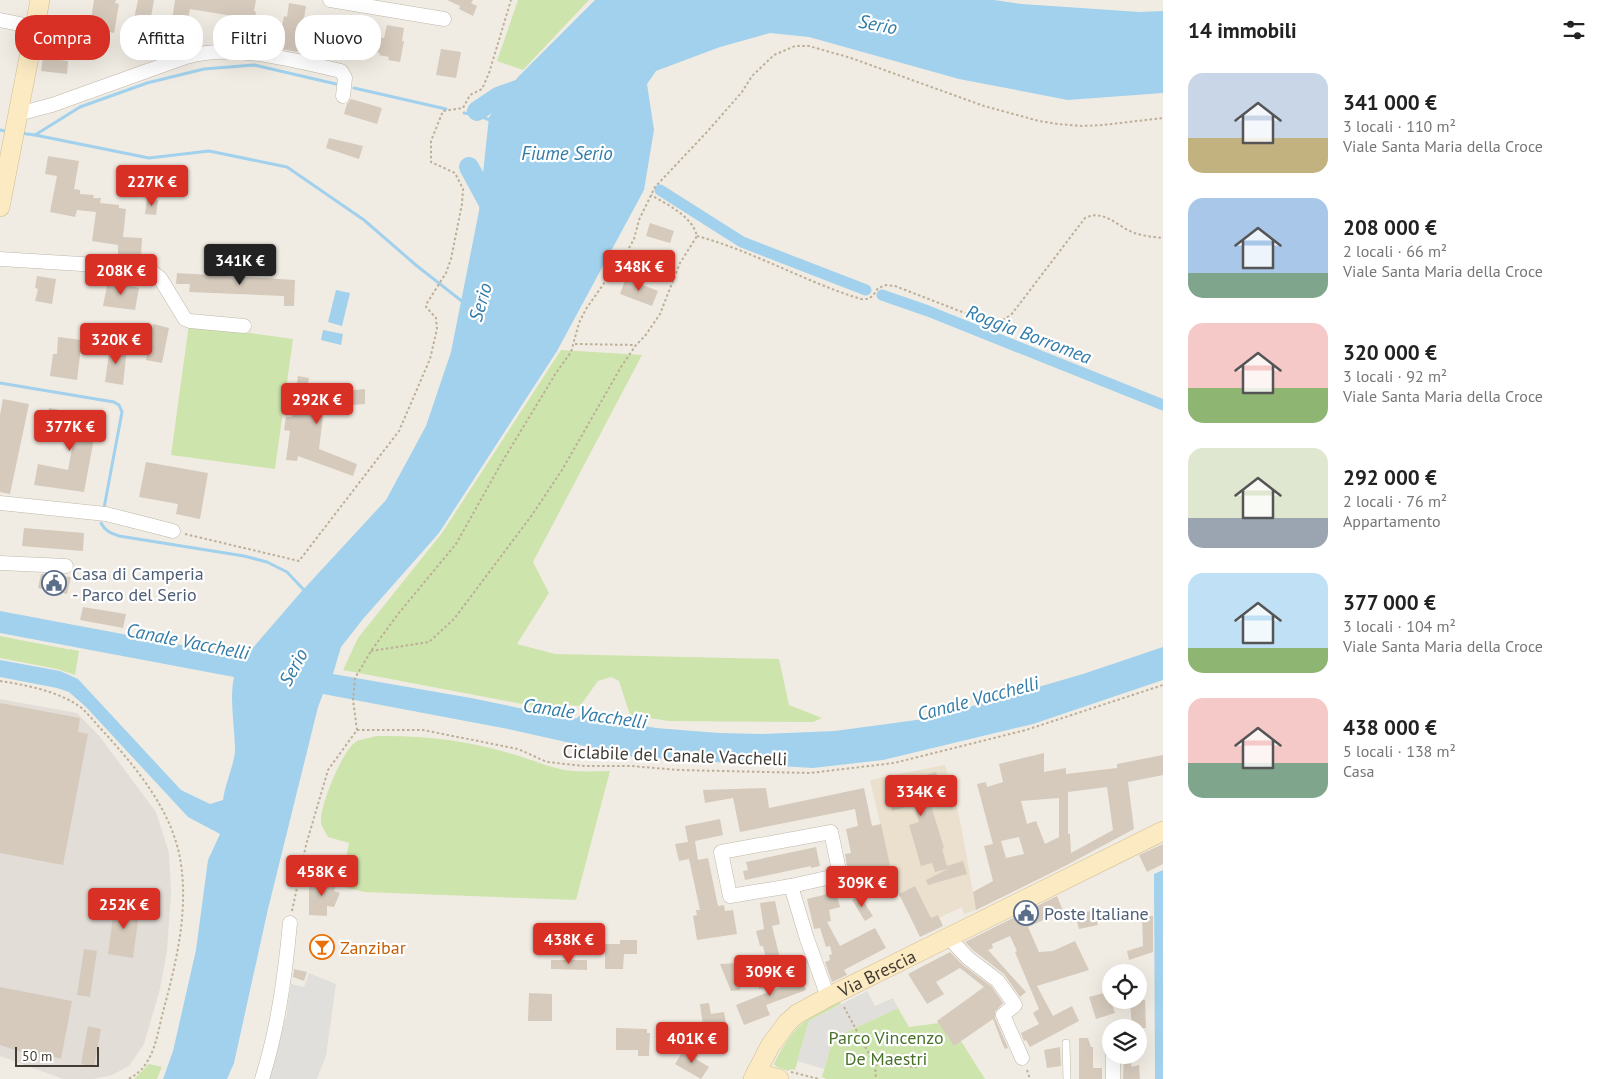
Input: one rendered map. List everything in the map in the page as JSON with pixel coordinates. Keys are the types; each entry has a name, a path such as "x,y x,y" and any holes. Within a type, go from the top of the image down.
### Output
{"street":[{"path":"37,15 40,0"},
{"path":"330,0 444,18"},
{"path":"0,20 15,23"},
{"path":"15,126 52,105 201,53 235,51 341,71 345,78 342,96"},
{"path":"0,207 28,60"},
{"path":"0,259 147,268 160,278 185,319 190,322 244,326"},
{"path":"0,502 106,514 172,531"},
{"path":"0,563 66,566"},
{"name":"Via Brescia","path":"754,1076 770,1046 787,1023 797,1014 1163,831"},
{"path":"831,832 840,875 791,886 730,896 721,852 831,832"},
{"path":"791,886 807,939 832,995"},
{"path":"262,1079 272,1047 286,972 290,923"},
{"path":"948,938 968,958 998,981 1015,1004 1003,1015 1022,1058"},
{"path":"1113,1064 1113,1079"},
{"path":"754,1076 779,1079"}],"lane":[{"path":"1066,1043 1067,1079"}],"path":[{"path":"172,531 299,561 399,431 430,359 437,329 436,318 426,307 446,272 462,204 463,189 455,173 431,162 430,141 443,111 463,108 470,95 482,89 511,0"},
{"path":"290,923 306,845 328,770 356,730 353,700 355,678 371,651 408,602 456,544 502,462 556,373 571,352 579,323 586,308 607,278 614,273 628,250 634,239 639,220 658,183 742,92 752,76 774,56 795,46 809,46 851,58 984,106 1039,120 1082,126 1122,124 1163,118"},
{"path":"371,651 429,642 454,619 532,515 562,470 621,367 660,314 680,263 697,236 695,228 684,216 651,195"},
{"path":"697,236 718,242 861,299 867,300 872,297 878,288 886,285 895,286 994,323 1011,315 1085,218 1092,215 1100,215 1132,232 1163,238"},
{"path":"574,344 636,345"},
{"path":"0,681 48,691 76,704 87,713 117,746 148,786 173,830 180,858 182,881 180,931 172,978 153,1051 144,1068 128,1079"},
{"name":"Ciclabile del Canale Vacchelli","path":"356,730 423,730 518,749 547,762 584,766 810,773 894,763 998,738 1163,686"},
{"path":"832,995 875,1066 876,1079"},
{"path":"875,1066 919,1067"}],"shaded area":[{"path":"0,699 77,713 100,737 156,812 169,853 171,893 167,951 160,989 144,1044 129,1066 112,1075 94,1079 63,1079 0,1056"},
{"path":"945,765 961,825 976,910 964,914 962,907 939,918 931,918 915,886 899,894 891,870 870,780"},
{"path":"309,973 336,984 326,1056 317,1079 269,1079 286,1017 291,984 304,987"},
{"path":"867,991 875,1006 893,998 898,1008 833,1038 824,1069 797,1061 809,1021"}],"green space":[{"path":"518,0 589,0 523,70 497,61"},
{"path":"189,324 293,339 275,469 171,455"},
{"path":"561,350 642,355 533,562 549,593 517,644 555,654 779,659 789,705 822,718 813,722 669,721 630,715 619,681 611,677 598,681 580,706 565,705 554,710 343,670 358,638 442,533"},
{"path":"0,636 79,651 75,675 57,669 0,658"},
{"path":"376,736 410,736 460,742 493,748 562,770 610,771 576,900 364,892 341,886 349,843 328,837 321,823 321,815 333,779 351,746 357,741"},
{"path":"839,1000 841,1004 809,1021 795,1070 788,1071 777,1067 774,1064 793,1033 808,1019"},
{"name":"Parco Vincenzo De Maestri","path":"898,1008 909,1027 939,1023 954,1046 961,1041 985,1079 827,1079 822,1077 833,1038"},
{"path":"149,1064 162,1067 157,1079 134,1079"}],"water":[{"name":"Fiume Serio","path":"595,0 994,0 1022,4 1140,12 1163,11 1163,93 1068,100 959,79 809,37 770,33 720,47 656,71 647,84 654,130 644,190 557,351 439,533 363,619 341,647 333,674 471,698 572,719 580,715 656,728 762,734 835,731 931,718 1083,674 1163,647 1163,680 1033,724 883,760 813,768 633,757 508,729 323,694 318,707 268,909 234,1063 227,1079 163,1079 173,1051 196,950 208,860 220,834 188,817 86,707 69,692 0,677 0,660 60,671 78,679 181,790 210,804 223,800 235,751 232,695 234,677 0,633 0,611 245,657 301,592 386,500 426,426 451,352 479,211 489,117 518,77"},
{"path":"336,290 350,293 342,326 328,322"},
{"path":"323,330 343,334 341,345 321,340"},
{"path":"1163,870 1163,1079 1155,1079 1154,874"}],"building":[{"path":"94,0 116,0 115,3 119,4 114,33 110,32 110,15 92,15"},
{"path":"138,0 154,0 151,15 135,15"},
{"path":"175,0 256,0 254,11 256,15 227,15 190,9 189,15 173,15"},
{"path":"447,0 473,0 471,3 477,6 473,16 459,9 460,6"},
{"path":"289,3 306,6 304,15 295,15 295,51 285,50 285,16 287,17"},
{"path":"387,25 404,28 402,41 404,41 400,62 388,60 389,57 381,55 381,37 384,38"},
{"path":"441,49 461,52 456,78 436,75"},
{"path":"43,60 68,61 67,74 41,71"},
{"path":"351,99 382,108 377,124 344,114 347,104"},
{"path":"329,138 363,146 359,159 326,148"},
{"path":"48,156 79,161 74,189 80,190 80,194 94,195 93,198 101,198 100,203 119,205 119,208 126,209 123,237 142,238 141,256 118,255 118,245 92,241 96,212 77,210 75,217 50,212 57,176 45,174"},
{"path":"147,199 158,200 156,215 145,214"},
{"path":"650,223 674,231 670,243 646,236"},
{"path":"177,273 295,280 294,306 284,306 284,296 189,292 190,284 176,284"},
{"path":"37,276 56,279 52,304 35,301 38,289 35,288"},
{"path":"626,278 658,291 652,306 620,294"},
{"path":"108,281 139,288 135,310 103,306"},
{"path":"153,324 169,328 162,363 146,360"},
{"path":"58,337 82,340 77,380 50,376 53,354 57,354"},
{"path":"110,346 127,348 123,385 105,382"},
{"path":"298,376 309,378 306,395 365,389 365,404 324,407 319,449 357,464 353,476 298,456 297,461 286,460 290,431 284,430 286,417 292,417"},
{"path":"3,399 29,404 10,494 0,492 0,415"},
{"path":"49,408 98,417 84,492 34,485 38,464 68,470 75,432 45,426"},
{"path":"146,462 208,473 200,519 176,514 178,504 139,497"},
{"path":"24,528 84,533 83,551 22,546"},
{"name":"Casa di Camperia - Parco del Serio","path":"41,574 71,577 67,594 38,588"},
{"path":"83,607 126,614 123,628 80,620"},
{"path":"0,703 80,718 78,732 88,734 63,865 0,853"},
{"path":"1044,753 1044,772 1066,768 1066,774 1117,768 1117,764 1163,755 1163,775 1128,782 1134,829 976,910 973,892 993,881 984,846 993,844 977,784 986,782 987,787 1003,782 999,764","holes":["1107,787 1113,830 1071,853 1070,834 1068,834 1068,792","1059,798 1059,837 1045,844 1036,821 1027,824 1021,801","1019,837 1024,854 1006,858 1001,841"]},
{"path":"936,772 942,791 928,796 944,848 942,849 948,869 935,872 932,863 921,866 909,825 919,822 914,805 892,811 885,787"},
{"path":"766,788 769,808 864,788 872,826 881,824 891,870 887,871 889,880 854,886 850,870 848,871 845,854 851,853 846,829 858,826 855,809 740,832 733,798 705,803 703,790"},
{"path":"720,819 723,835 695,841 698,860 708,858 718,906 724,905 725,911 733,910 737,934 697,940 693,916 697,915 696,910 700,910 689,859 679,861 675,844 688,842 685,826"},
{"path":"1163,844 1163,864 1147,872 1139,855"},
{"path":"816,847 820,866 811,868 811,866 745,880 743,871 748,870 746,862"},
{"path":"963,861 967,874 928,885 926,880 948,869 947,866"},
{"path":"312,878 336,884 334,891 340,893 334,907 327,906 327,916 309,915 309,889"},
{"path":"915,886 931,918 938,915 943,926 920,937 899,894"},
{"path":"836,892 840,907 829,910 831,921 827,922 840,946 875,928 886,948 844,970 847,975 832,982 825,962 830,960 829,955 832,954 830,946 826,947 820,928 814,929 807,899"},
{"path":"859,895 873,916 865,921 852,900"},
{"path":"1057,896 1063,911 1028,927 1039,952 1053,951 1075,941 1089,970 1037,986 1053,1016 1072,1006 1079,1021 1030,1047 1026,1040 1024,1041 1021,1033 1039,1024 1033,1013 1039,1009 1010,936 992,944 993,948 988,950 1026,992 1020,997 1004,974 965,942"},
{"path":"775,901 780,924 772,926 780,958 766,959 763,946 760,946 756,931 764,929 760,903"},
{"path":"115,902 140,906 133,958 108,954"},
{"path":"1094,910 1098,925 1079,929 1075,915"},
{"path":"1142,916 1153,916 1153,952 1129,960 1127,951 1143,946"},
{"path":"620,940 637,940 637,954 624,954 623,969 605,969 605,944 620,944"},
{"path":"84,949 97,951 90,997 77,995"},
{"path":"950,952 963,965 992,987 1003,1003 995,1012 995,1018 1008,1048 1005,1049 993,1019 954,1046 937,1021 984,987 960,968 936,982 944,994 927,1004 908,974"},
{"path":"551,960 587,960 587,970 551,969"},
{"path":"738,963 740,990 731,991 720,964"},
{"path":"294,969 307,972 304,981 293,977"},
{"path":"799,972 806,990 766,1005 770,1015 744,1025 736,1005 781,987 759,989 759,987 770,983 769,979 777,976 779,979"},
{"path":"0,987 72,1001 61,1059 47,1055 46,1060 0,1045"},
{"path":"529,993 552,994 552,1021 528,1021"},
{"path":"1102,993 1102,1009 1114,1009 1115,1013 1096,1019 1089,997"},
{"path":"709,1003 711,1014 724,1012 727,1029 704,1033 700,1004"},
{"path":"1131,1009 1145,1009 1146,1019 1131,1019"},
{"path":"88,1026 101,1029 94,1067 81,1064"},
{"path":"616,1028 647,1029 647,1033 650,1033 649,1056 638,1056 638,1050 616,1050"},
{"path":"1079,1038 1088,1038 1091,1047 1093,1047 1093,1068 1102,1068 1102,1079 1079,1079"},
{"path":"1060,1047 1061,1066 1047,1068 1044,1050"},
{"path":"685,1048 698,1055 696,1059 709,1067 701,1079 675,1064"},
{"path":"1124,1064 1131,1064 1132,1067 1139,1065 1140,1079 1123,1079"}],"waterway":[{"path":"20,133 35,135 80,107 147,83 204,69 254,65 336,84"},
{"path":"477,111 498,97 531,85"},
{"path":"354,88 446,109"},
{"path":"464,113 478,115 492,121"},
{"path":"0,130 9,132"},
{"name":"Serio","path":"35,135 149,158 209,151 287,167 364,220 417,266 463,302"},
{"path":"469,167 494,213"},
{"path":"660,190 742,242 866,290"},
{"name":"Roggia Borromea","path":"882,295 928,311 1163,405"},
{"path":"0,383 114,402 119,405 122,412 104,508"},
{"path":"101,523 106,530 119,536 244,556 267,562 287,572 303,589"}],"place":[{"name":"Casa di Camperia - Parco del Serio","path":"54,583"},
{"name":"Poste Italiane","path":"1026,913"},
{"name":"Zanzibar","path":"322,947"}],"water label":[{"name":"Canale Vacchelli","path":"188,641"},
{"name":"Canale Vacchelli","path":"978,698"},
{"name":"Canale Vacchelli","path":"585,713"}]}
